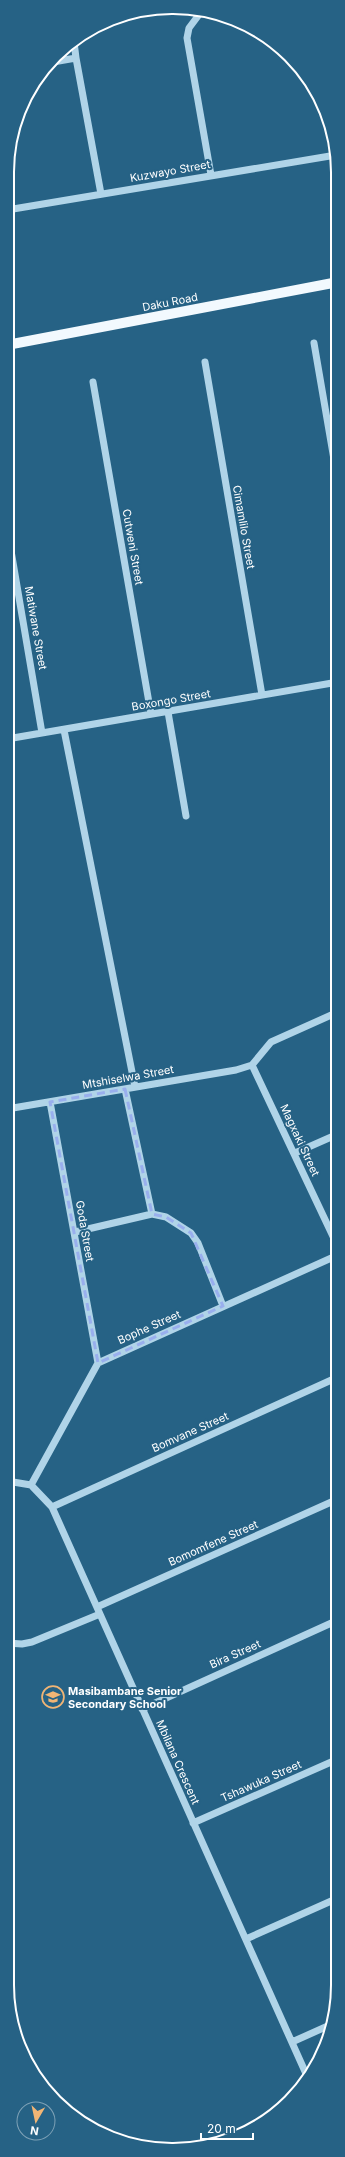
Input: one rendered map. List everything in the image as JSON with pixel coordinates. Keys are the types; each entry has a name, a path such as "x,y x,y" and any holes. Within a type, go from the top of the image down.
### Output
{"main road":[{"name":"Daku Road","path":"14,344 331,283"}],"street":[{"path":"197,16 189,28 187,38 211,175"},
{"path":"75,48 101,194"},
{"path":"59,61 76,58"},
{"name":"Kuzwayo Street","path":"14,209 330,156"},
{"path":"314,343 331,442"},
{"name":"Cimamlilo Street","path":"205,362 262,695"},
{"name":"Cutweni Street","path":"93,382 151,714"},
{"name":"Matiwane Street","path":"14,568 42,733"},
{"name":"Boxongo Street","path":"14,738 331,683"},
{"path":"168,712 186,816"},
{"path":"64,730 135,1087"},
{"path":"252,1065 271,1042 331,1015"},
{"name":"Mtshiselwa Street","path":"14,1108 236,1070 252,1065"},
{"name":"Magxaki Street","path":"252,1065 331,1232"},
{"path":"125,1089 152,1214"},
{"name":"Goda Street","path":"50,1102 98,1363"},
{"path":"295,1153 331,1137"},
{"path":"75,1232 152,1214 166,1217 191,1233 198,1243 223,1306"},
{"name":"Bophe Street","path":"98,1363 331,1258"},
{"path":"14,1482 31,1485 98,1363"},
{"name":"Bomvane Street","path":"52,1506 331,1380"},
{"name":"Mbilana Crescent","path":"31,1485 52,1506 305,2071"},
{"name":"Bomomfene Street","path":"14,1643 32,1642 331,1502"},
{"name":"Bira Street","path":"142,1709 331,1623"},
{"name":"Tshawuka Street","path":"193,1823 331,1762"},
{"path":"246,1939 331,1901"},
{"path":"292,2042 326,2027"}],"highlighted area":[{"path":"125,1089 152,1214 166,1217 191,1233 223,1306 98,1363 50,1102"}],"place":[{"name":"Masibambane Senior Secondary School","path":"53,1697"}]}
